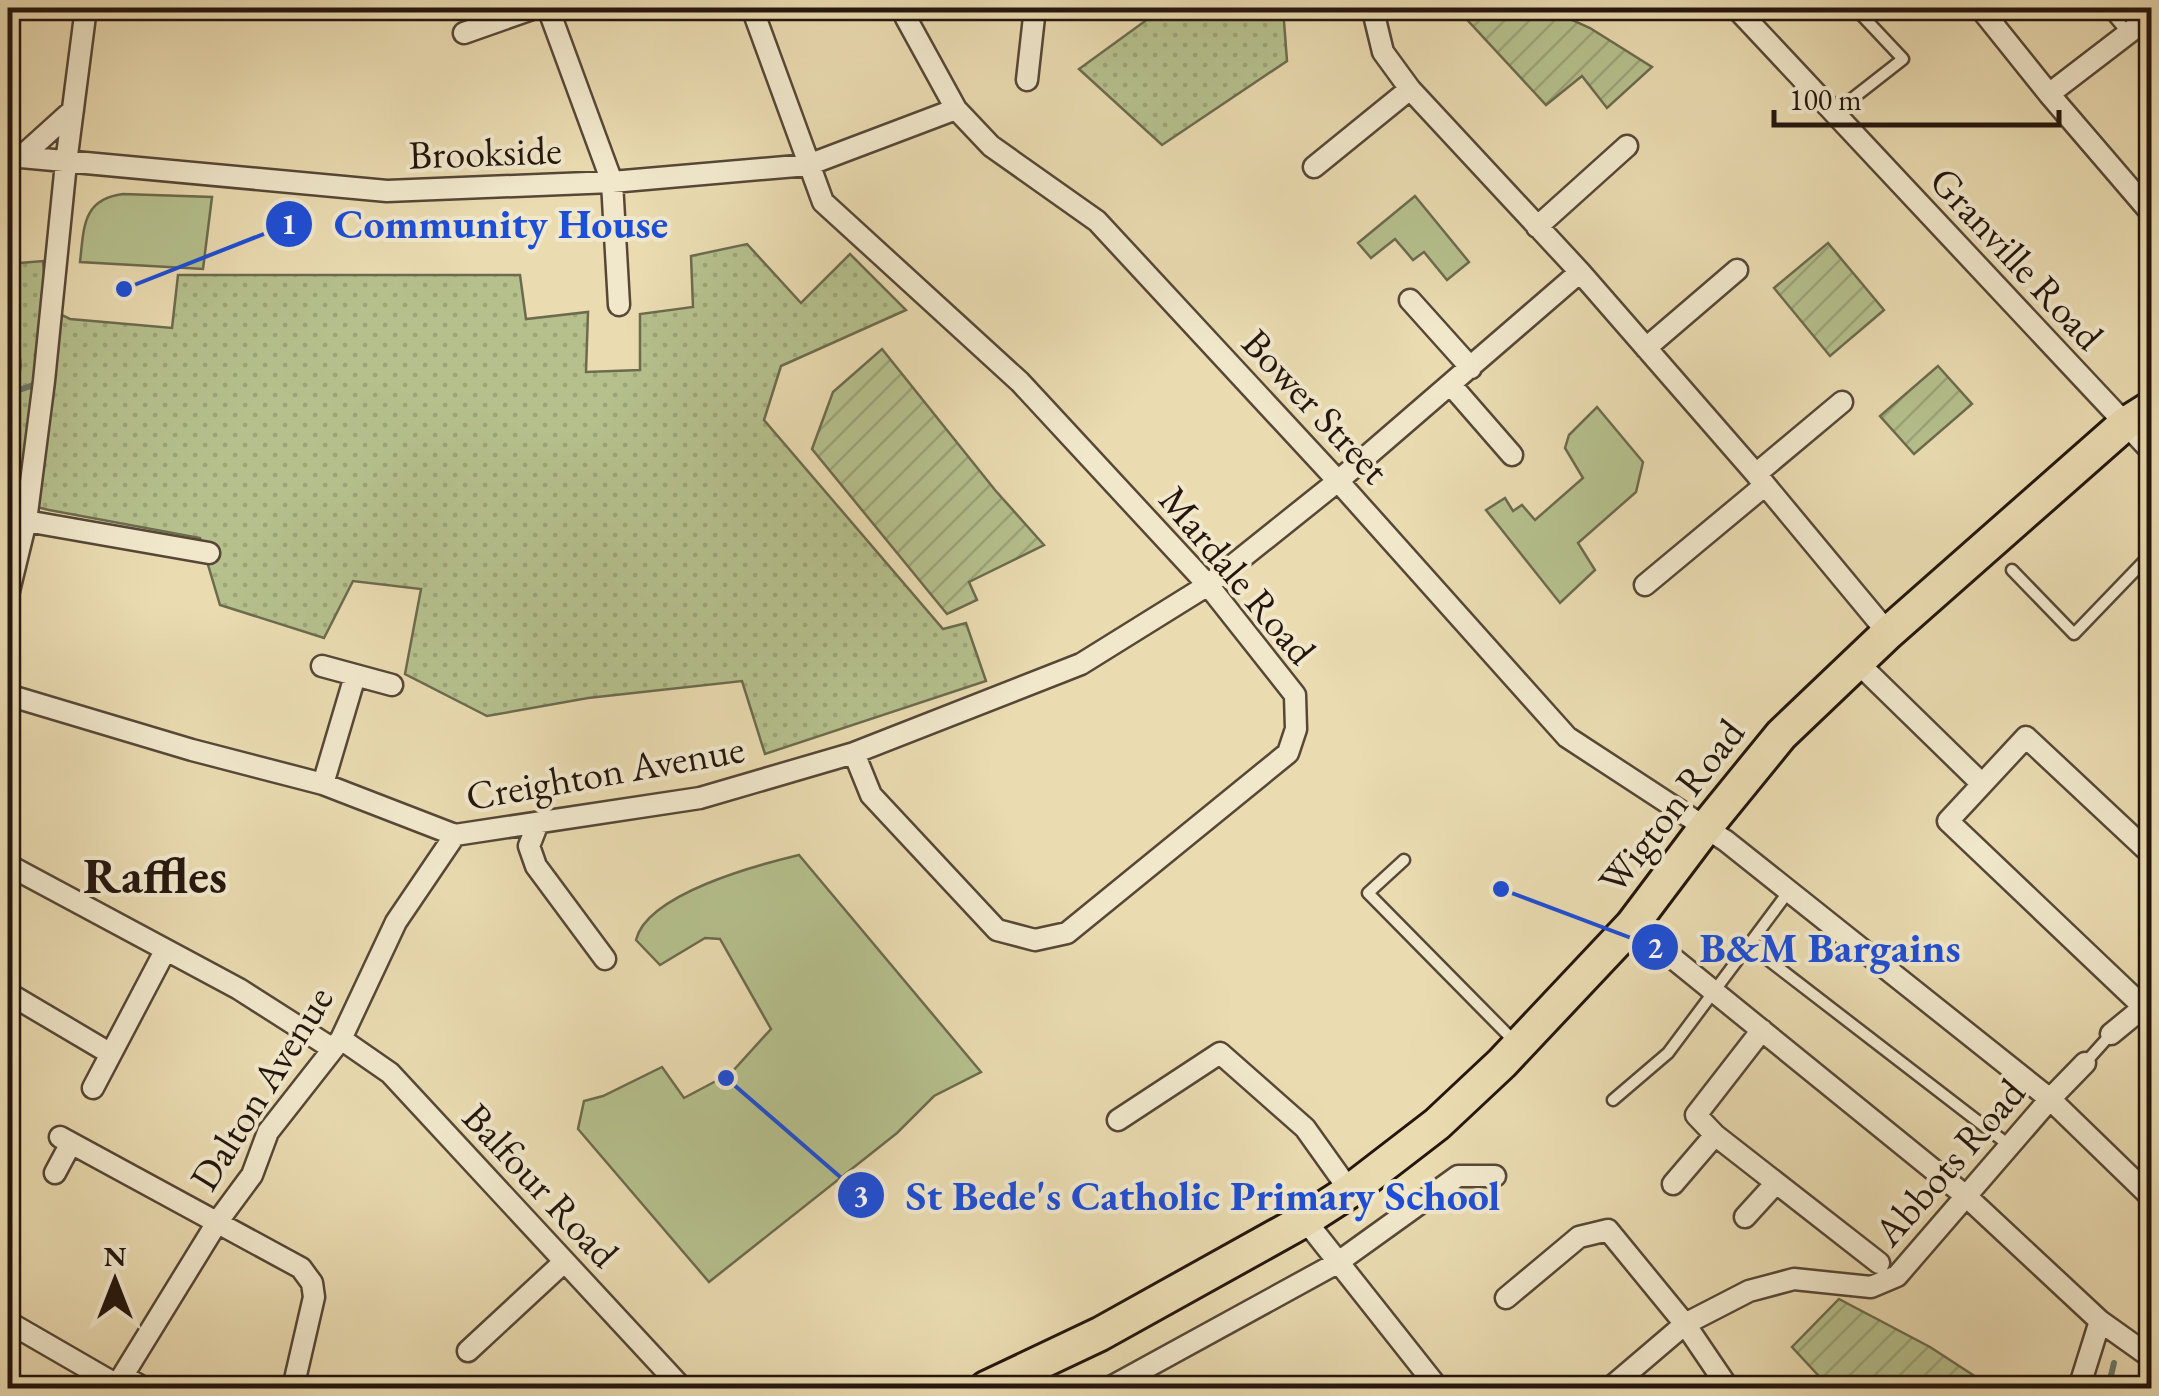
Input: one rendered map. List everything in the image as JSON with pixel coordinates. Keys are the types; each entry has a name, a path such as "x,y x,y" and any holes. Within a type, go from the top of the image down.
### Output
{"main road":[{"name":"Wigton Road","path":"986,1388 1100,1334 1305,1220 1350,1191 1437,1124 1632,925 1781,736 1888,633 2138,415"}],"street":[{"path":"8,595 26,521 86,8"},
{"path":"464,33 535,8"},
{"path":"548,8 612,182 619,305"},
{"name":"Mardale Road","path":"752,8 823,202 1020,382 1208,585 1295,696 1296,729 1288,753 1067,932 1034,940 997,930 872,795 854,752"},
{"name":"Bower Street","path":"904,8 956,109 991,146 1098,221 1567,737 1707,827 1789,891 2050,1099 2152,1198"},
{"path":"1027,80 1035,8"},
{"path":"1376,8 1374,15 1384,52 1410,89 1580,272 1888,633"},
{"name":"Granville Road","path":"1736,8 1834,113 2138,415 2152,452"},
{"path":"1980,8 2151,213"},
{"path":"2049,94 2152,15"},
{"path":"1314,167 1410,89"},
{"name":"Brookside","path":"14,158 386,191 612,182 808,165 956,109"},
{"path":"14,158 73,110"},
{"path":"1537,227 1627,146"},
{"path":"1646,348 1738,270"},
{"name":"Creighton Avenue","path":"8,695 323,784 455,835 700,798 854,752 1081,664 1208,585 1338,481 1580,272"},
{"path":"1410,300 1470,368"},
{"path":"1451,385 1512,455"},
{"path":"1645,585 1842,402"},
{"path":"26,521 209,553"},
{"path":"1857,662 1981,783"},
{"path":"322,666 392,685"},
{"path":"323,784 355,676"},
{"path":"2111,1034 2149,1008 1948,820 2026,737 2152,855"},
{"path":"538,823 530,846 536,866 605,959"},
{"name":"Dalton Avenue","path":"119,1383 218,1221 252,1174 268,1132 337,1044 396,922 455,835"},
{"name":"Balfour Road","path":"8,865 390,1073 682,1388"},
{"path":"1632,925 1967,1197 2100,1321 2152,1358"},
{"path":"92,1088 165,951"},
{"path":"8,993 111,1054"},
{"path":"1762,1030 1696,1114 1715,1135 1879,1262"},
{"path":"1118,1120 1220,1053 1306,1128 1350,1191"},
{"name":"Abbots Road","path":"1610,1388 1685,1324 1748,1291 1794,1279 1871,1287 1898,1276 2085,1062"},
{"path":"1673,1184 1715,1135"},
{"path":"55,1173 65,1140 302,1268 312,1283 314,1297 293,1388"},
{"path":"1109,1388 1337,1262 1458,1176 1495,1176"},
{"path":"1745,1217 1776,1182"},
{"path":"1305,1220 1438,1388"},
{"path":"1506,1298 1580,1236 1608,1230 1685,1324 1727,1386"},
{"path":"468,1352 564,1262"},
{"path":"2079,1388 2100,1321"},
{"path":"8,1322 119,1383 144,1388"}],"lane":[{"path":"1834,113 1903,59 1855,8"},
{"path":"2108,8 2128,33"},
{"path":"2012,570 2074,634 2152,553"},
{"path":"1404,860 1368,892 1518,1045"},
{"path":"1613,1100 1668,1053 1789,891"},
{"path":"1749,945 2010,1146"},
{"path":"2085,1062 2111,1034"}],"green space":[{"path":"1163,8 1283,8 1287,61 1162,145 1079,69"},
{"path":"1546,8 1590,28 1652,67 1607,108 1582,76 1546,105 1459,11"},
{"path":"123,194 212,197 203,269 80,262 92,209"},
{"path":"1415,196 1469,262 1447,280 1424,252 1413,260 1395,239 1371,258 1358,243"},
{"path":"1828,243 1884,310 1830,356 1774,288"},
{"path":"747,244 801,303 850,254 906,310 781,366 764,420 943,629 966,623 986,681 765,754 742,681 588,698 487,716 405,674 421,589 353,581 324,638 220,605 200,538 8,500 8,264 43,261 47,308 70,319 172,328 178,275 520,275 526,319 588,312 586,372 640,370 640,314 693,307 691,256"},
{"path":"8,341 18,352 21,365 18,378 8,389"},
{"path":"882,349 1044,545 969,582 977,600 947,614 812,449 833,392"},
{"path":"1938,366 1972,404 1914,454 1880,416"},
{"path":"1597,407 1643,462 1636,492 1578,543 1595,570 1560,603 1486,510 1505,498 1513,511 1522,505 1535,520 1583,478 1565,448 1569,435"},
{"path":"799,855 981,1072 934,1096 897,1133 709,1282 578,1129 584,1101 603,1096 662,1067 684,1098 731,1073 771,1029 720,939 705,938 660,965 636,940 644,924 681,896 732,874"},
{"path":"1839,1299 1930,1347 1993,1388 1830,1388 1792,1347"}],"waterway":[{"path":"8,394 39,383"},
{"path":"2108,1388 2114,1363"}],"place":[{"name":"Community House","path":"124,289"},
{"name":"B&M Bargains","path":"1501,889"},
{"name":"St Bede's Catholic Primary School","path":"726,1078"}],"district":[{"name":"Raffles","path":"155,875"}]}
